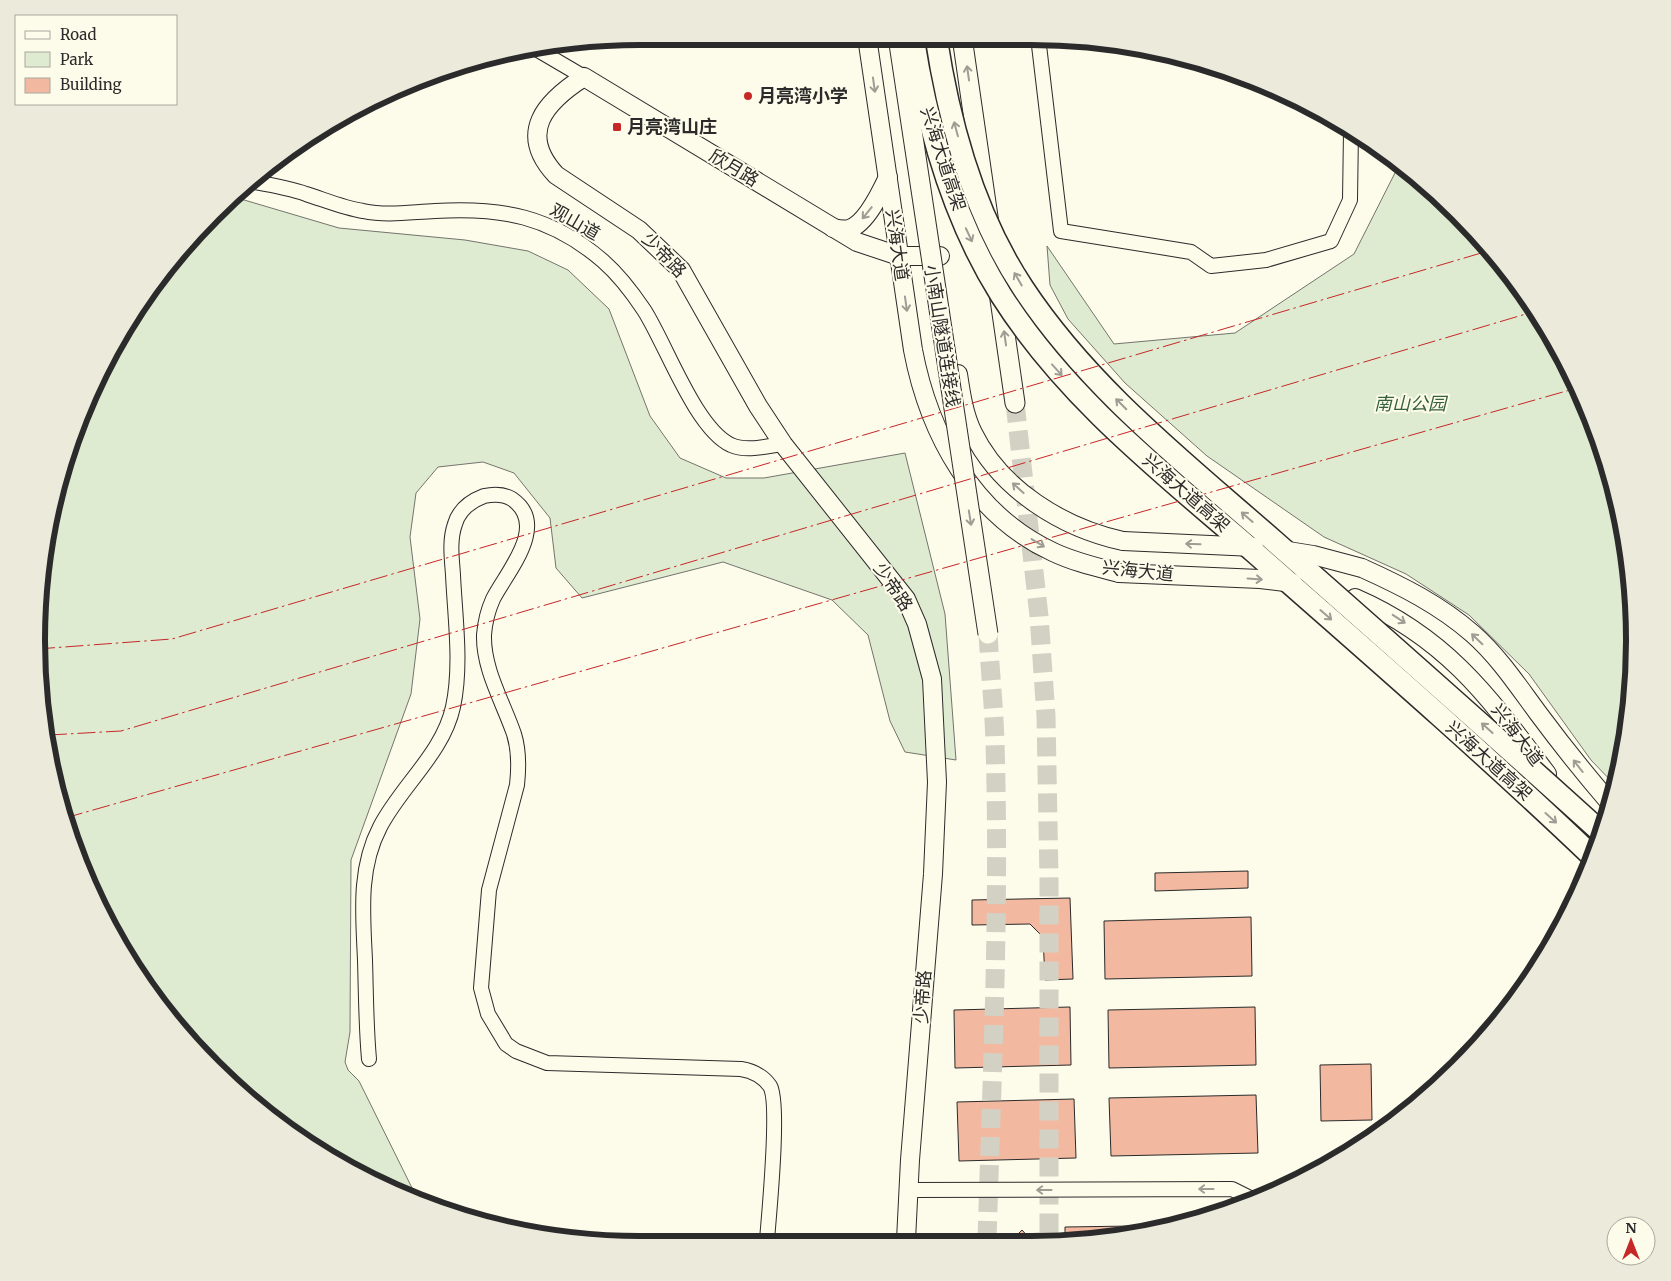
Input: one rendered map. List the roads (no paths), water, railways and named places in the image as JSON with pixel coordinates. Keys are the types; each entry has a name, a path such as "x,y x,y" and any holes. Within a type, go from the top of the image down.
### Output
{"main road":[{"name":"小南山隧道连接线","path":"899,45 988,634"},
{"name":"兴海大道高架","path":"914,45 931,129 954,201 988,273 1015,316 1046,358 1081,397 1123,437 1420,697 1587,851"},
{"name":"兴海大道高架","path":"938,45 955,127 971,181 985,217 1022,286 1069,351 1156,438 1434,680 1596,827"},
{"path":"963,45 1014,403"}],"street":[{"name":"兴海大道","path":"868,45 918,379 937,432 953,462 978,493 1000,516 1024,534 1052,552 1084,564 1119,573 1260,579 1323,588 1355,598 1388,612 1420,632 1467,674 1492,701 1593,835"},
{"name":"兴海大道","path":"913,45 921,136 961,394 972,432 984,452 1022,492 1047,510 1068,522 1101,536 1123,540 1265,548 1313,555 1362,568 1406,588 1443,610 1474,635 1501,663 1581,770 1605,798"},
{"path":"1039,45 1061,231 1191,252 1211,266 1266,260 1331,241 1350,200 1351,139"},
{"name":"欣月路","path":"543,53 857,242 899,256 940,256"},
{"name":"少帝路","path":"584,78 562,92 541,117 537,137 546,165 556,175 639,230 681,270 758,406 783,444 906,599 917,624 932,679 936,750 936,817 906,1236"},
{"path":"833,228 848,229 856,226 876,202 888,178"},
{"name":"观山道","path":"260,183 302,192 363,211 383,214 466,209 496,210 548,225 587,247 618,274 644,311 704,421 721,437 732,445 752,448 783,444"},
{"path":"369,1059 363,902 368,852 381,825 437,743 452,710 457,665 451,546 455,523 460,513 474,501 489,495 506,496 520,508 526,524 526,535 518,561 500,587 489,608 484,645 488,667 514,734 518,770 517,785 489,890 480,988 488,1014 506,1044 516,1051 547,1063 742,1069 754,1072 764,1079 771,1088 774,1116 767,1236"},
{"path":"908,1190 1232,1189 1245,1196"}],"tunnel":[{"path":"1015,403 1039,616 1046,716 1049,879 1049,1236"},
{"path":"987,1236 997,867 994,716 988,634"}],"place":[{"name":"月亮湾小学","path":"748,96"},
{"name":"月亮湾山庄","path":"617,127"}],"park label":[{"name":"南山公园","path":"1410,404"}]}
